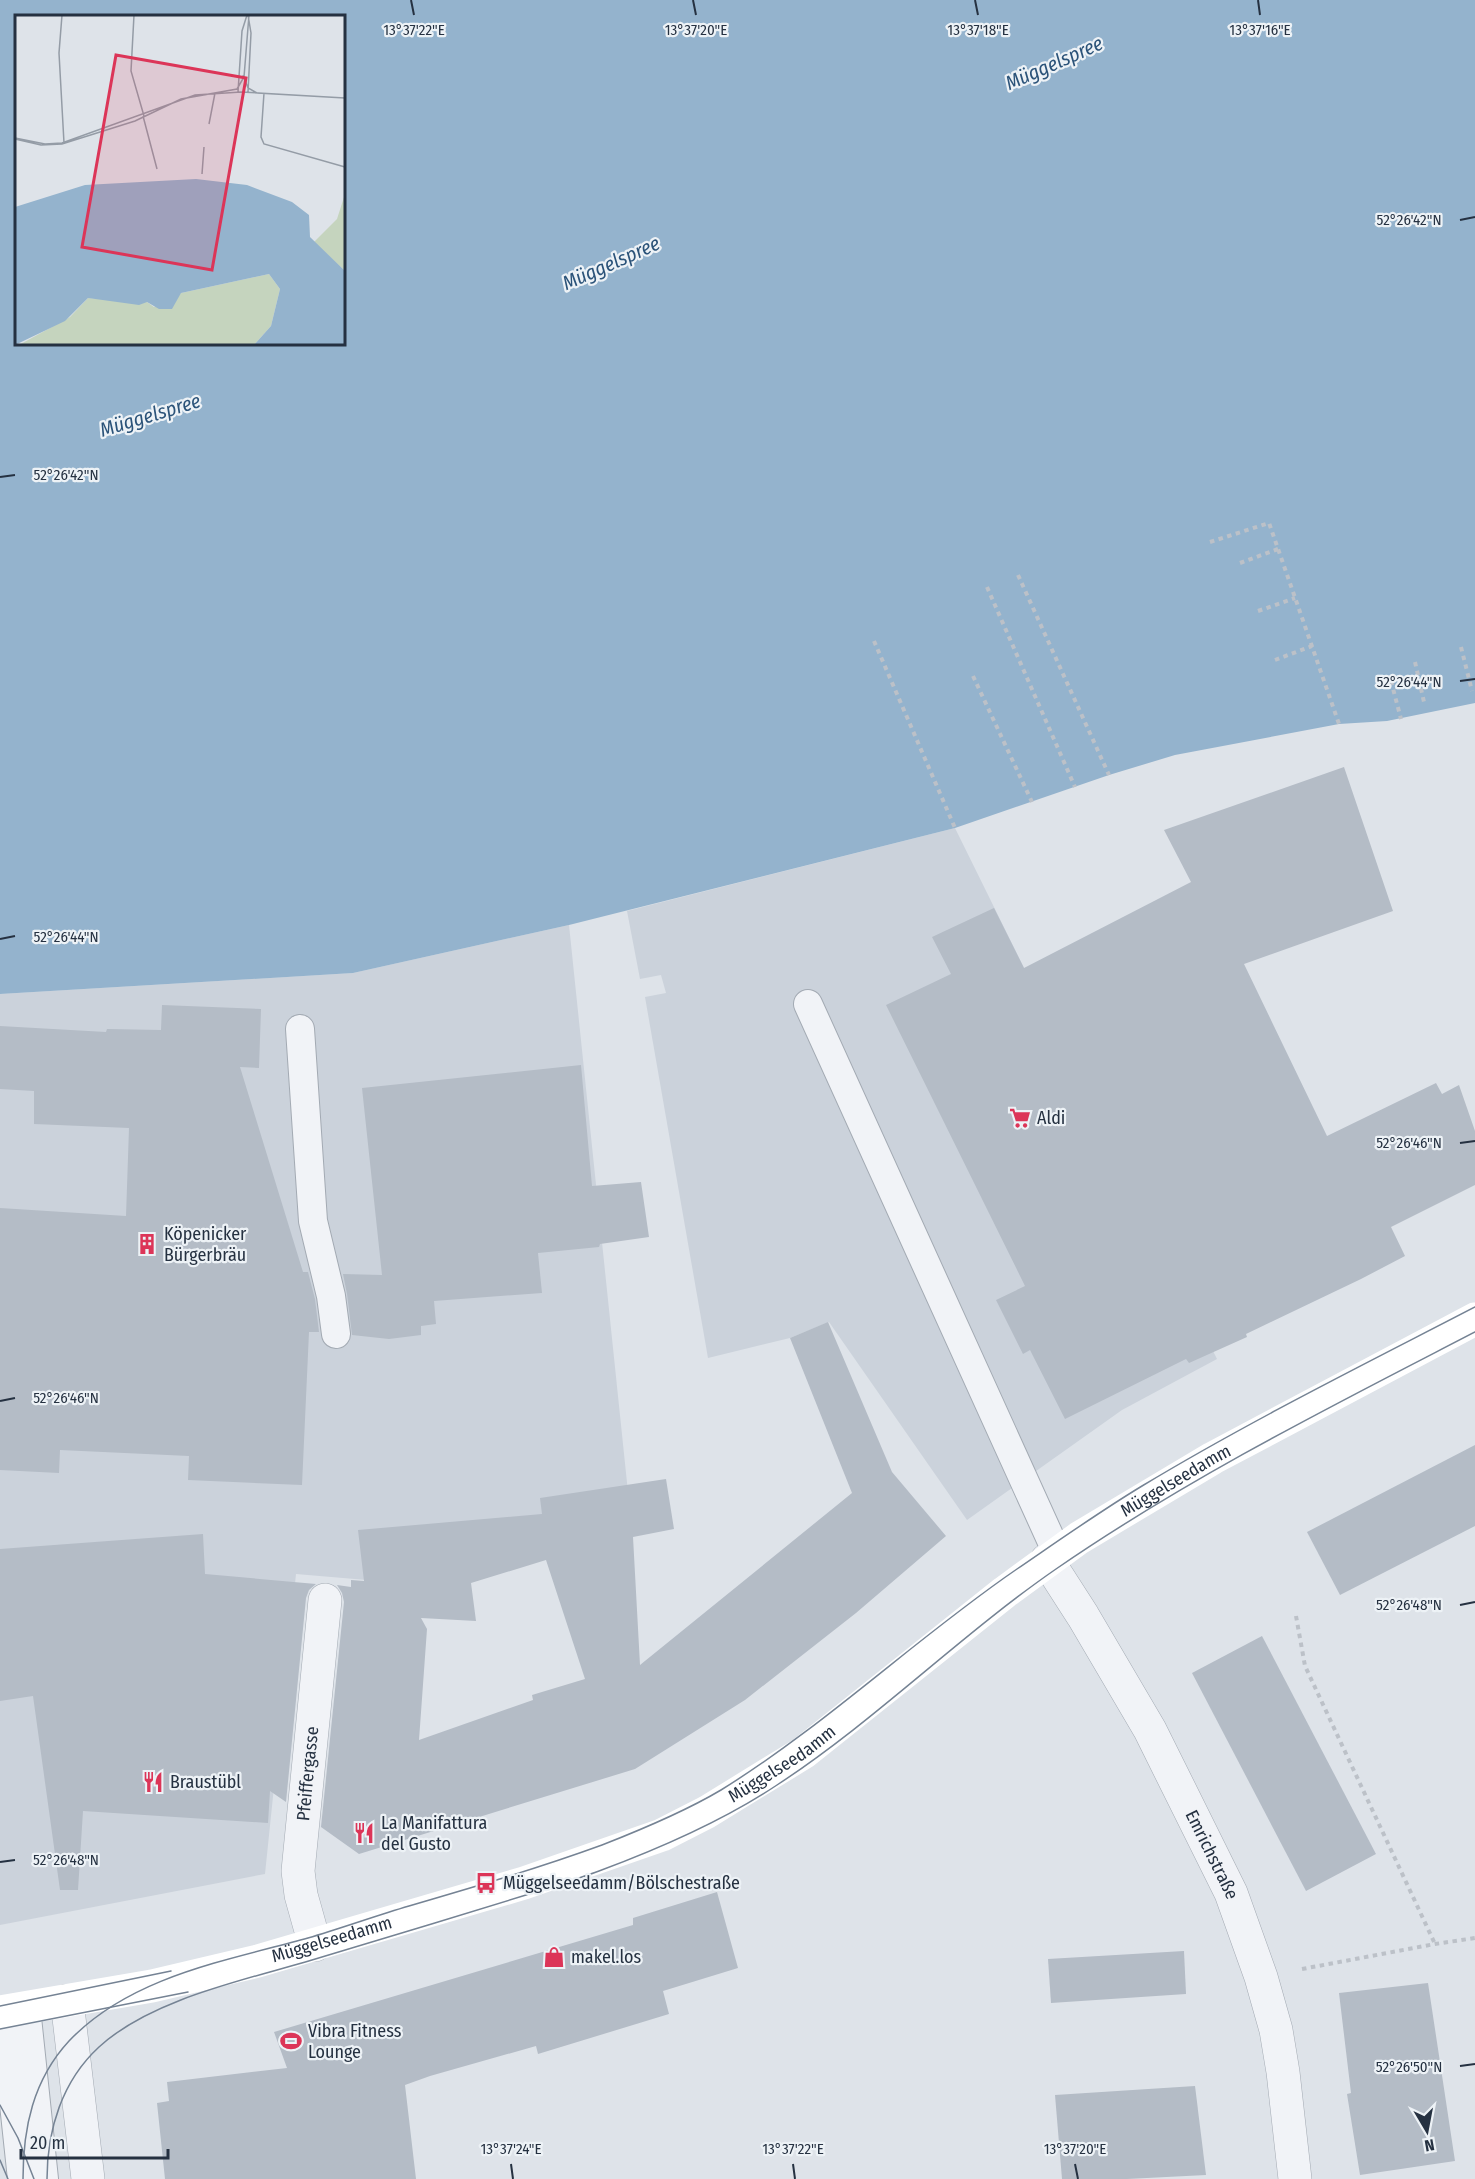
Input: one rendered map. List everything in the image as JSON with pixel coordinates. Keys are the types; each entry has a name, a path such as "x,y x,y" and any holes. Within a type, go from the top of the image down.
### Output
{"main road":[{"name":"Müggelseedamm","path":"10,2011 193,1977 315,1945 524,1883 629,1847 684,1824 767,1777 803,1753 1052,1556 1213,1458 1475,1319"}],"street":[{"name":"Emrichstraße","path":"1052,1556 1083,1616 1150,1730 1231,1893 1261,1977 1276,2030 1295,2179"},
{"name":"Pfeiffergasse","path":"315,1945 298,1871 325,1600"},
{"path":"67,2001 88,2179"}],"lane":[{"path":"808,1004 1052,1556"},
{"path":"300,1029 313,1221 332,1296 336,1334"},
{"path":"10,2011 22,2179"},
{"path":"10,2011 44,2179"}],"path":[{"path":"1209,542 1269,523 1339,724"},
{"path":"1240,563 1278,549"},
{"path":"1018,575 1109,775"},
{"path":"987,587 1075,787"},
{"path":"1258,611 1295,598"},
{"path":"874,640 955,828"},
{"path":"1275,660 1312,646"},
{"path":"1461,647 1472,690"},
{"path":"1415,662 1424,702"},
{"path":"973,675 1032,802"},
{"path":"1391,681 1401,719"},
{"path":"1296,1616 1305,1666 1435,1944"},
{"path":"1298,1970 1475,1938"}],"shaded area":[{"path":"955,828 1217,1359 1122,1410 967,1520 829,1322 790,1338 708,1358 645,997 666,993 661,975 640,979 627,911"},
{"path":"569,925 631,1521 390,1582 296,1574 265,1874 0,1925 0,994 353,973"}],"water":[{"name":"Müggelspree","path":"0,0 1475,0 1475,703 1387,721 1339,724 1175,755 1109,775 955,828 569,925 353,973 0,994"}],"building":[{"path":"1344,767 1393,911 1244,964 1327,1136 1436,1083 1442,1094 1459,1085 1475,1131 1475,1185 1391,1227 1405,1256 1246,1334 1247,1337 1189,1363 1186,1359 1065,1419 1030,1350 1023,1354 996,1300 1025,1286 886,1005 951,974 932,937 994,908 1024,968 1191,882 1164,830"},
{"name":"Köpenicker Bürgerbräu","path":"162,1005 261,1009 259,1068 240,1067 303,1272 308,1272 315,1299 319,1332 309,1332 302,1485 188,1480 189,1456 60,1450 59,1473 0,1470 0,1208 126,1216 129,1128 34,1124 34,1091 0,1089 0,1026 106,1032 107,1029 161,1030"},
{"path":"581,1065 592,1186 641,1182 649,1237 600,1244 599,1247 538,1253 542,1293 434,1301 436,1324 421,1326 421,1335 389,1339 352,1335 343,1274 382,1275 362,1088"},
{"path":"828,1322 892,1472 946,1536 856,1613 745,1700 635,1769 359,1854 321,1827 344,1602 337,1585 351,1587 351,1580 364,1581 358,1530 542,1514 540,1498 666,1479 674,1529 633,1537 640,1665 852,1493 790,1338","holes":["546,1560 585,1679 532,1695 533,1700 419,1740 427,1629 421,1618 476,1621 471,1583"]},
{"path":"1475,1445 1475,1526 1340,1595 1307,1532"},
{"path":"203,1534 205,1574 316,1584 309,1590 306,1598 286,1802 270,1791 268,1823 83,1811 78,1890 60,1890 33,1696 0,1701 0,1549"},
{"path":"1262,1636 1376,1854 1306,1891 1192,1673"},
{"path":"717,1892 738,1968 663,1991 669,2014 538,2054 536,2046 405,2085 416,2179 165,2179 157,2103 169,2101 167,2082 287,2068 274,2032 633,1925 633,1918"},
{"path":"1184,1951 1186,1994 1051,2003 1048,1959"},
{"path":"1428,1983 1455,2161 1360,2175 1347,2094 1351,2093 1339,1993"},
{"path":"1195,2086 1206,2175 1127,2179 1062,2179 1055,2095"}],"tram line":[{"path":"23,2179 28,2123 32,2106 47,2072 69,2041 94,2019 121,2001 181,1974 321,1934 602,1845 693,1806 760,1765 980,1596 1126,1496 1265,1416 1475,1307"},
{"path":"47,2179 50,2142 59,2107 66,2091 86,2060 120,2030 145,2016 200,1993 581,1877 645,1853 713,1822 777,1785 813,1760 1020,1595 1106,1536 1261,1444 1475,1332"},
{"path":"0,2006 171,1971"},
{"path":"0,2029 188,1992"},
{"path":"0,2105 18,2138 34,2179"},
{"path":"0,2160 8,2179"}],"place":[{"name":"Aldi","path":"1020,1118"},
{"name":"Köpenicker Bürgerbräu","path":"147,1244"},
{"name":"Braustübl","path":"153,1782"},
{"name":"La Manifattura del Gusto","path":"364,1833"},
{"name":"Müggelseedamm/Bölschestraße","path":"486,1883"},
{"name":"makel.los","path":"554,1957"},
{"name":"Vibra Fitness Lounge","path":"291,2041"}]}
